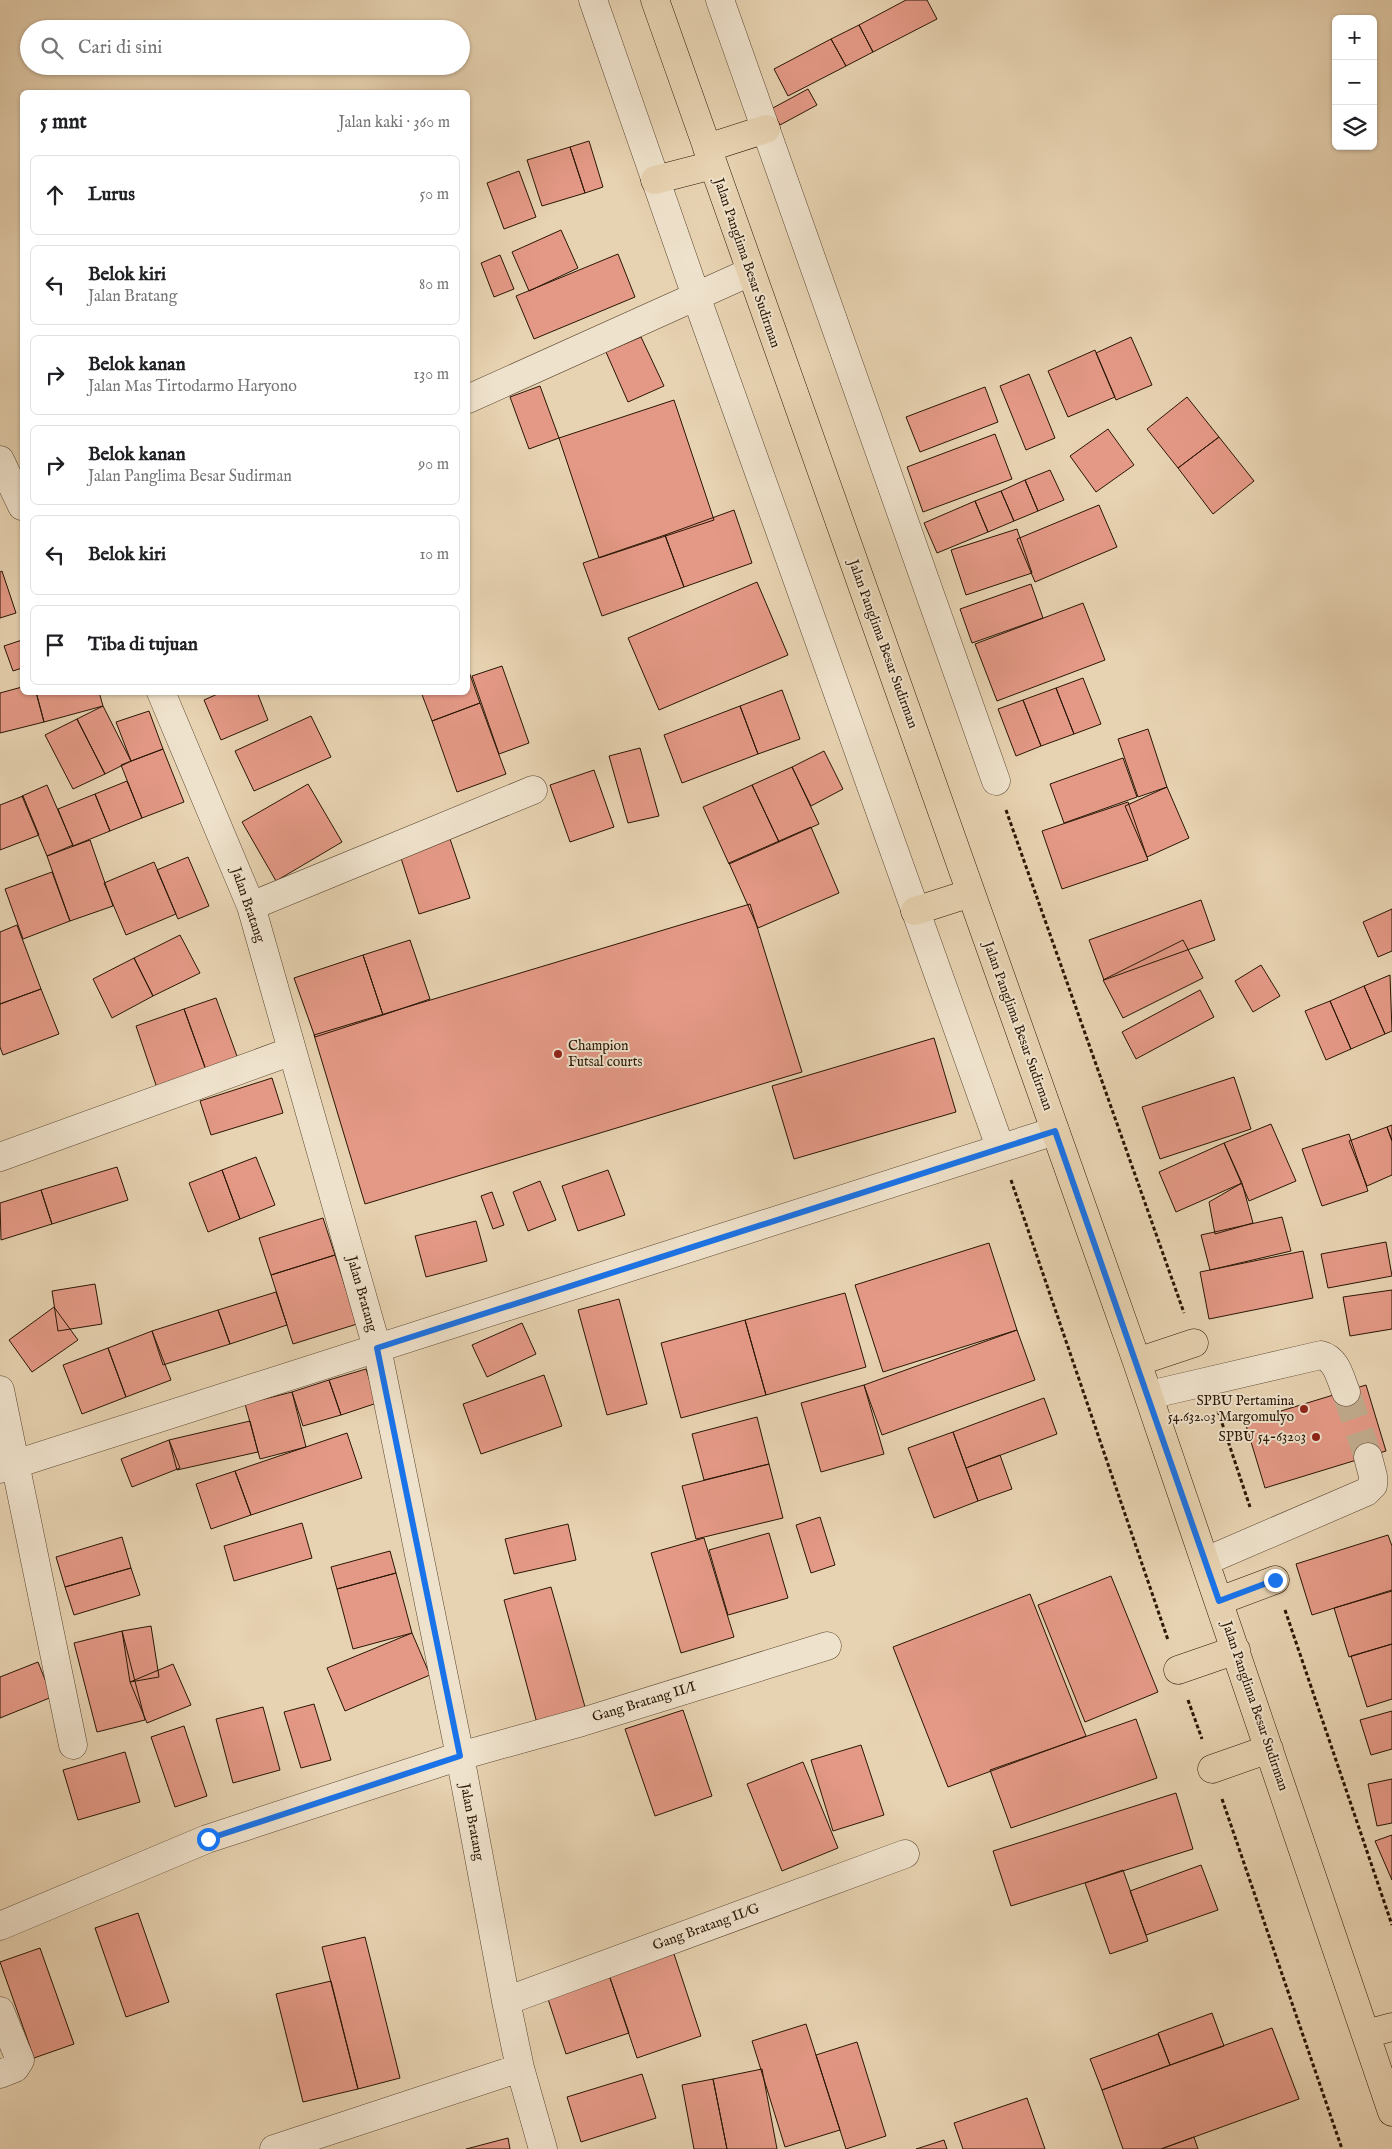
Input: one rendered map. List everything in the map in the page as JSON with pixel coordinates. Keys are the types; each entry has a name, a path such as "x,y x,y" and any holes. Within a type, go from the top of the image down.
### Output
{"main road":[{"name":"Jalan Panglima Besar Sudirman","path":"656,0 750,272 1149,1395 1392,2112"},
{"path":"656,180 766,129"},
{"path":"915,911 971,893"},
{"path":"1137,1362 1194,1343"},
{"path":"1219,1601 1275,1580"},
{"path":"1178,1670 1236,1650"},
{"path":"1212,1769 1269,1749"},
{"path":"1366,2034 1392,2027"}],"street":[{"path":"593,0 696,296 1000,1147"},
{"path":"720,0 996,781"},
{"path":"470,398 750,272"},
{"path":"0,460 20,502"},
{"name":"Jalan Bratang","path":"162,695 251,906 377,1348 460,1756 506,2001 520,2068 542,2149"},
{"path":"251,906 533,790"},
{"path":"0,1158 292,1051"},
{"path":"7,1466 1000,1147 1055,1131"},
{"path":"1149,1395 1321,1355 1328,1357 1333,1362 1346,1392"},
{"path":"0,1390 7,1466 73,1745"},
{"path":"1206,1561 1366,1492 1373,1485 1373,1476 1368,1457"},
{"name":"Gang Bratang II/I","path":"0,1926 208,1839 460,1756 555,1730 827,1646"},
{"name":"Gang Bratang II/G","path":"506,2001 905,1854"},
{"path":"0,2012 20,2060 15,2068 0,2074"},
{"path":"274,2149 520,2068"}],"building":[{"path":"906,0 927,0 937,19 873,52 859,25"},
{"path":"859,25 873,52 846,66 831,39"},
{"path":"831,39 846,66 788,96 774,69"},
{"path":"808,89 817,105 780,125 771,109"},
{"path":"589,141 603,187 585,193 570,147"},
{"path":"570,147 585,193 542,206 527,160"},
{"path":"519,171 536,217 504,229 487,183"},
{"path":"561,230 578,268 529,291 512,252"},
{"path":"618,254 635,297 534,339 516,296"},
{"path":"500,255 514,289 494,297 481,263"},
{"path":"641,337 664,386 628,402 606,352"},
{"path":"1131,337 1152,385 1116,400 1096,353"},
{"path":"1095,350 1115,397 1068,417 1048,371"},
{"path":"1029,374 1055,438 1026,450 1000,386"},
{"path":"540,386 559,438 529,449 510,397"},
{"path":"985,387 998,422 920,452 906,417"},
{"path":"1187,397 1219,437 1178,468 1147,429"},
{"path":"674,400 714,520 599,558 559,438"},
{"path":"1108,429 1134,465 1096,492 1070,456"},
{"path":"995,434 1012,479 923,512 907,467"},
{"path":"1219,437 1254,481 1213,514 1178,468"},
{"path":"1050,470 1064,500 1038,511 1025,480"},
{"path":"1025,480 1038,511 1014,521 1001,491"},
{"path":"1001,491 1014,521 988,532 975,501"},
{"path":"975,501 988,532 937,553 924,523"},
{"path":"1099,505 1117,547 1035,582 1017,539"},
{"path":"734,510 752,563 684,587 665,535"},
{"path":"1017,529 1032,573 966,595 951,550"},
{"path":"665,535 684,587 602,616 583,563"},
{"path":"2,571 16,613 0,618 0,572"},
{"path":"757,582 788,655 659,710 628,638"},
{"path":"1031,584 1043,618 972,643 960,609"},
{"path":"1083,603 1105,660 997,701 975,644"},
{"path":"20,641 20,669 13,671 4,646"},
{"path":"502,666 529,743 499,754 472,676"},
{"path":"470,675 480,703 432,721 422,695 470,695"},
{"path":"1083,678 1101,724 1074,734 1056,688"},
{"path":"20,688 20,695 37,695 44,722 0,733 0,693"},
{"path":"1056,688 1074,734 1041,746 1023,700"},
{"path":"782,690 800,739 758,754 740,706"},
{"path":"37,695 100,695 103,706 44,722"},
{"path":"215,695 258,695 268,720 221,740 204,700"},
{"path":"1023,700 1041,746 1016,756 998,709"},
{"path":"480,703 506,774 457,792 432,721"},
{"path":"103,706 131,761 105,774 77,719"},
{"path":"740,706 758,754 682,783 664,735"},
{"path":"149,711 163,749 131,761 116,722"},
{"path":"311,716 331,757 254,791 235,751"},
{"path":"77,719 105,774 73,789 45,735"},
{"path":"1148,729 1167,787 1138,797 1118,739"},
{"path":"640,748 659,816 628,823 609,756"},
{"path":"163,749 184,802 142,818 121,765"},
{"path":"824,751 843,789 811,806 792,767"},
{"path":"1123,758 1137,797 1064,823 1050,784"},
{"path":"792,767 819,824 779,842 752,785"},
{"path":"594,770 614,827 570,842 550,785"},
{"path":"127,781 142,818 110,831 95,794"},
{"path":"308,784 342,842 276,881 242,822"},
{"path":"47,785 73,845 47,856 22,796"},
{"path":"752,785 779,842 729,864 703,807"},
{"path":"1167,787 1189,838 1147,857 1125,806"},
{"path":"95,794 110,831 73,846 58,809"},
{"path":"23,796 39,835 0,850 0,805"},
{"path":"1128,802 1148,860 1062,889 1042,831"},
{"path":"811,827 839,893 758,928 729,863"},
{"path":"449,836 470,898 419,914 399,852"},
{"path":"90,840 113,906 70,921 47,856"},
{"path":"188,857 209,906 178,919 157,870"},
{"path":"154,862 176,914 126,935 104,883"},
{"path":"52,872 70,921 23,939 5,889"},
{"path":"1201,900 1215,940 1104,980 1089,940"},
{"name":"Champion Futsal courts","path":"750,904 802,1072 365,1204 314,1035"},
{"path":"1392,909 1392,951 1378,957 1363,922"},
{"path":"17,925 41,989 0,1004 0,932"},
{"path":"180,935 200,973 153,996 134,958"},
{"path":"410,940 430,999 383,1015 363,955"},
{"path":"1183,940 1203,978 1123,1018 1103,980"},
{"path":"363,955 383,1015 315,1037 294,978"},
{"path":"134,958 153,996 112,1018 93,979"},
{"path":"1261,965 1280,996 1253,1012 1235,981"},
{"path":"1390,975 1392,1031 1385,1034 1364,986"},
{"path":"1364,986 1385,1034 1351,1049 1330,1001"},
{"path":"41,989 59,1034 3,1055 0,1047 0,1004"},
{"path":"1200,990 1214,1017 1136,1059 1122,1032"},
{"path":"216,998 238,1059 206,1070 184,1009"},
{"path":"1330,1001 1351,1049 1326,1060 1305,1011"},
{"path":"184,1009 206,1070 157,1088 136,1026"},
{"path":"934,1038 956,1112 794,1159 772,1086"},
{"path":"1234,1077 1251,1129 1160,1159 1142,1107"},
{"path":"272,1078 283,1113 211,1135 200,1101"},
{"path":"1271,1124 1296,1181 1249,1201 1224,1143"},
{"path":"1392,1125 1392,1141 1387,1127"},
{"path":"1387,1127 1392,1141 1392,1175 1367,1186 1349,1141"},
{"path":"1349,1134 1368,1191 1322,1206 1302,1149"},
{"path":"1224,1143 1242,1183 1176,1212 1159,1172"},
{"path":"256,1157 275,1205 240,1219 222,1170"},
{"path":"117,1167 128,1200 52,1224 41,1190"},
{"path":"222,1170 240,1219 208,1232 189,1183"},
{"path":"608,1170 625,1215 578,1231 562,1186"},
{"path":"540,1181 556,1220 528,1231 513,1192"},
{"path":"1242,1183 1253,1223 1215,1234 1209,1202"},
{"path":"41,1190 52,1224 1,1240 0,1203"},
{"path":"492,1192 504,1225 493,1229 481,1196"},
{"path":"1282,1217 1291,1251 1210,1270 1201,1235"},
{"path":"323,1218 335,1255 271,1275 259,1238"},
{"path":"476,1221 487,1261 426,1277 415,1236"},
{"path":"1386,1242 1392,1276 1328,1288 1321,1254"},
{"path":"989,1243 1017,1330 883,1372 855,1285"},
{"path":"1303,1251 1313,1298 1209,1319 1200,1272"},
{"path":"335,1255 357,1324 293,1344 271,1275"},
{"path":"95,1284 102,1324 58,1331 52,1291"},
{"path":"1392,1290 1392,1329 1350,1336 1343,1297"},
{"path":"276,1292 287,1325 230,1344 218,1310"},
{"path":"845,1293 866,1367 766,1395 745,1320"},
{"path":"619,1299 647,1404 607,1415 578,1310"},
{"path":"54,1307 78,1340 32,1372 9,1340"},
{"path":"218,1310 230,1344 163,1365 152,1331"},
{"path":"745,1320 766,1395 681,1418 661,1343"},
{"path":"522,1323 536,1354 487,1377 472,1345"},
{"path":"1017,1330 1035,1380 882,1435 864,1385"},
{"path":"152,1331 171,1380 126,1397 108,1348"},
{"path":"108,1348 126,1397 82,1414 63,1365"},
{"path":"366,1369 377,1403 341,1415 329,1380"},
{"path":"544,1375 562,1426 481,1454 463,1404"},
{"path":"329,1380 341,1415 303,1426 292,1392"},
{"path":"864,1385 884,1454 821,1472 801,1403"},
{"name":"SPBU 54-63203","path":"1366,1385 1386,1451 1265,1488 1245,1422"},
{"path":"292,1392 306,1447 260,1459 245,1404"},
{"path":"1044,1398 1057,1434 966,1468 953,1432"},
{"path":"757,1417 769,1464 704,1480 692,1434"},
{"path":"250,1421 258,1452 177,1470 169,1440"},
{"path":"953,1432 978,1501 934,1518 908,1448"},
{"path":"347,1433 362,1478 251,1515 235,1471"},
{"path":"169,1440 180,1468 132,1487 121,1459"},
{"path":"1000,1455 1012,1489 978,1501 966,1468"},
{"path":"769,1464 783,1518 696,1539 682,1486"},
{"path":"235,1471 251,1515 211,1529 196,1484"},
{"path":"820,1517 835,1565 811,1573 796,1525"},
{"path":"302,1523 312,1558 234,1581 224,1546"},
{"path":"568,1524 576,1560 514,1574 505,1539"},
{"path":"769,1533 788,1598 728,1615 709,1550"},
{"path":"1388,1535 1392,1546 1392,1590 1312,1615 1296,1564"},
{"path":"122,1537 131,1568 65,1587 56,1557"},
{"path":"704,1538 734,1637 681,1653 651,1553"},
{"path":"390,1551 396,1573 337,1589 331,1567"},
{"path":"131,1568 140,1595 74,1615 65,1587"},
{"path":"396,1573 412,1633 353,1649 337,1589"},
{"path":"1111,1576 1158,1692 1085,1722 1038,1605"},
{"path":"551,1587 587,1714 538,1727 504,1600"},
{"path":"1392,1591 1392,1644 1349,1657 1334,1608"},
{"path":"1030,1594 1086,1736 948,1787 893,1647"},
{"path":"151,1626 159,1677 130,1682 122,1631"},
{"path":"122,1631 145,1720 97,1732 74,1643"},
{"path":"412,1633 430,1675 345,1711 327,1668"},
{"path":"1392,1644 1392,1699 1367,1707 1351,1656"},
{"path":"38,1662 52,1697 0,1718 0,1677"},
{"path":"173,1664 191,1705 147,1723 130,1682"},
{"path":"314,1704 331,1760 301,1768 284,1712"},
{"path":"263,1707 280,1770 233,1783 216,1719"},
{"path":"683,1710 712,1796 655,1816 625,1729"},
{"path":"1392,1711 1392,1749 1371,1755 1360,1720"},
{"path":"1136,1719 1157,1778 1011,1828 990,1770"},
{"path":"184,1726 207,1796 175,1807 151,1737"},
{"path":"861,1745 884,1815 833,1831 811,1760"},
{"path":"125,1752 140,1802 78,1820 63,1770"},
{"path":"803,1762 838,1848 782,1871 747,1784"},
{"path":"1392,1779 1392,1823 1377,1826 1368,1784"},
{"path":"1176,1793 1193,1849 1011,1906 993,1851"},
{"path":"1392,1835 1392,1880 1375,1841"},
{"path":"1201,1865 1218,1910 1146,1935 1130,1891"},
{"path":"1123,1870 1148,1941 1110,1954 1085,1883"},
{"path":"138,1913 169,2002 126,2017 95,1928"},
{"path":"365,1937 400,2078 358,2089 322,1947"},
{"path":"40,1948 74,2044 34,2058 0,1962"},
{"path":"674,1954 701,2036 637,2058 609,1975"},
{"path":"609,1975 629,2033 566,2054 547,1996"},
{"path":"331,1981 358,2089 303,2102 276,1994"},
{"path":"1212,2013 1224,2046 1170,2065 1158,2033"},
{"path":"806,2024 840,2130 785,2147 752,2041"},
{"path":"1272,2028 1299,2099 1161,2149 1123,2149 1102,2090"},
{"path":"1158,2034 1170,2065 1102,2090 1090,2059"},
{"path":"857,2042 886,2136 846,2149 816,2055"},
{"path":"762,2069 777,2149 727,2149 713,2079"},
{"path":"642,2074 656,2118 581,2142 567,2097"},
{"path":"713,2079 727,2149 694,2149 682,2085"},
{"path":"1027,2098 1045,2149 963,2149 954,2123"},
{"path":"1194,2137 1198,2149 1161,2149"},
{"path":"508,2138 510,2149 466,2149"},
{"path":"944,2140 947,2149 916,2149"}],"tunnel":[{"path":"1346,1392 1368,1457"}],"place":[{"name":"Champion Futsal courts","path":"558,1054"},
{"name":"SPBU Pertamina 54.632.03 Margomulyo","path":"1304,1409"},
{"name":"SPBU 54-63203","path":"1316,1437"}],"route":[{"path":"208,1839 460,1756 377,1348 1000,1147 1055,1131 1149,1395 1219,1601 1275,1580"}]}
